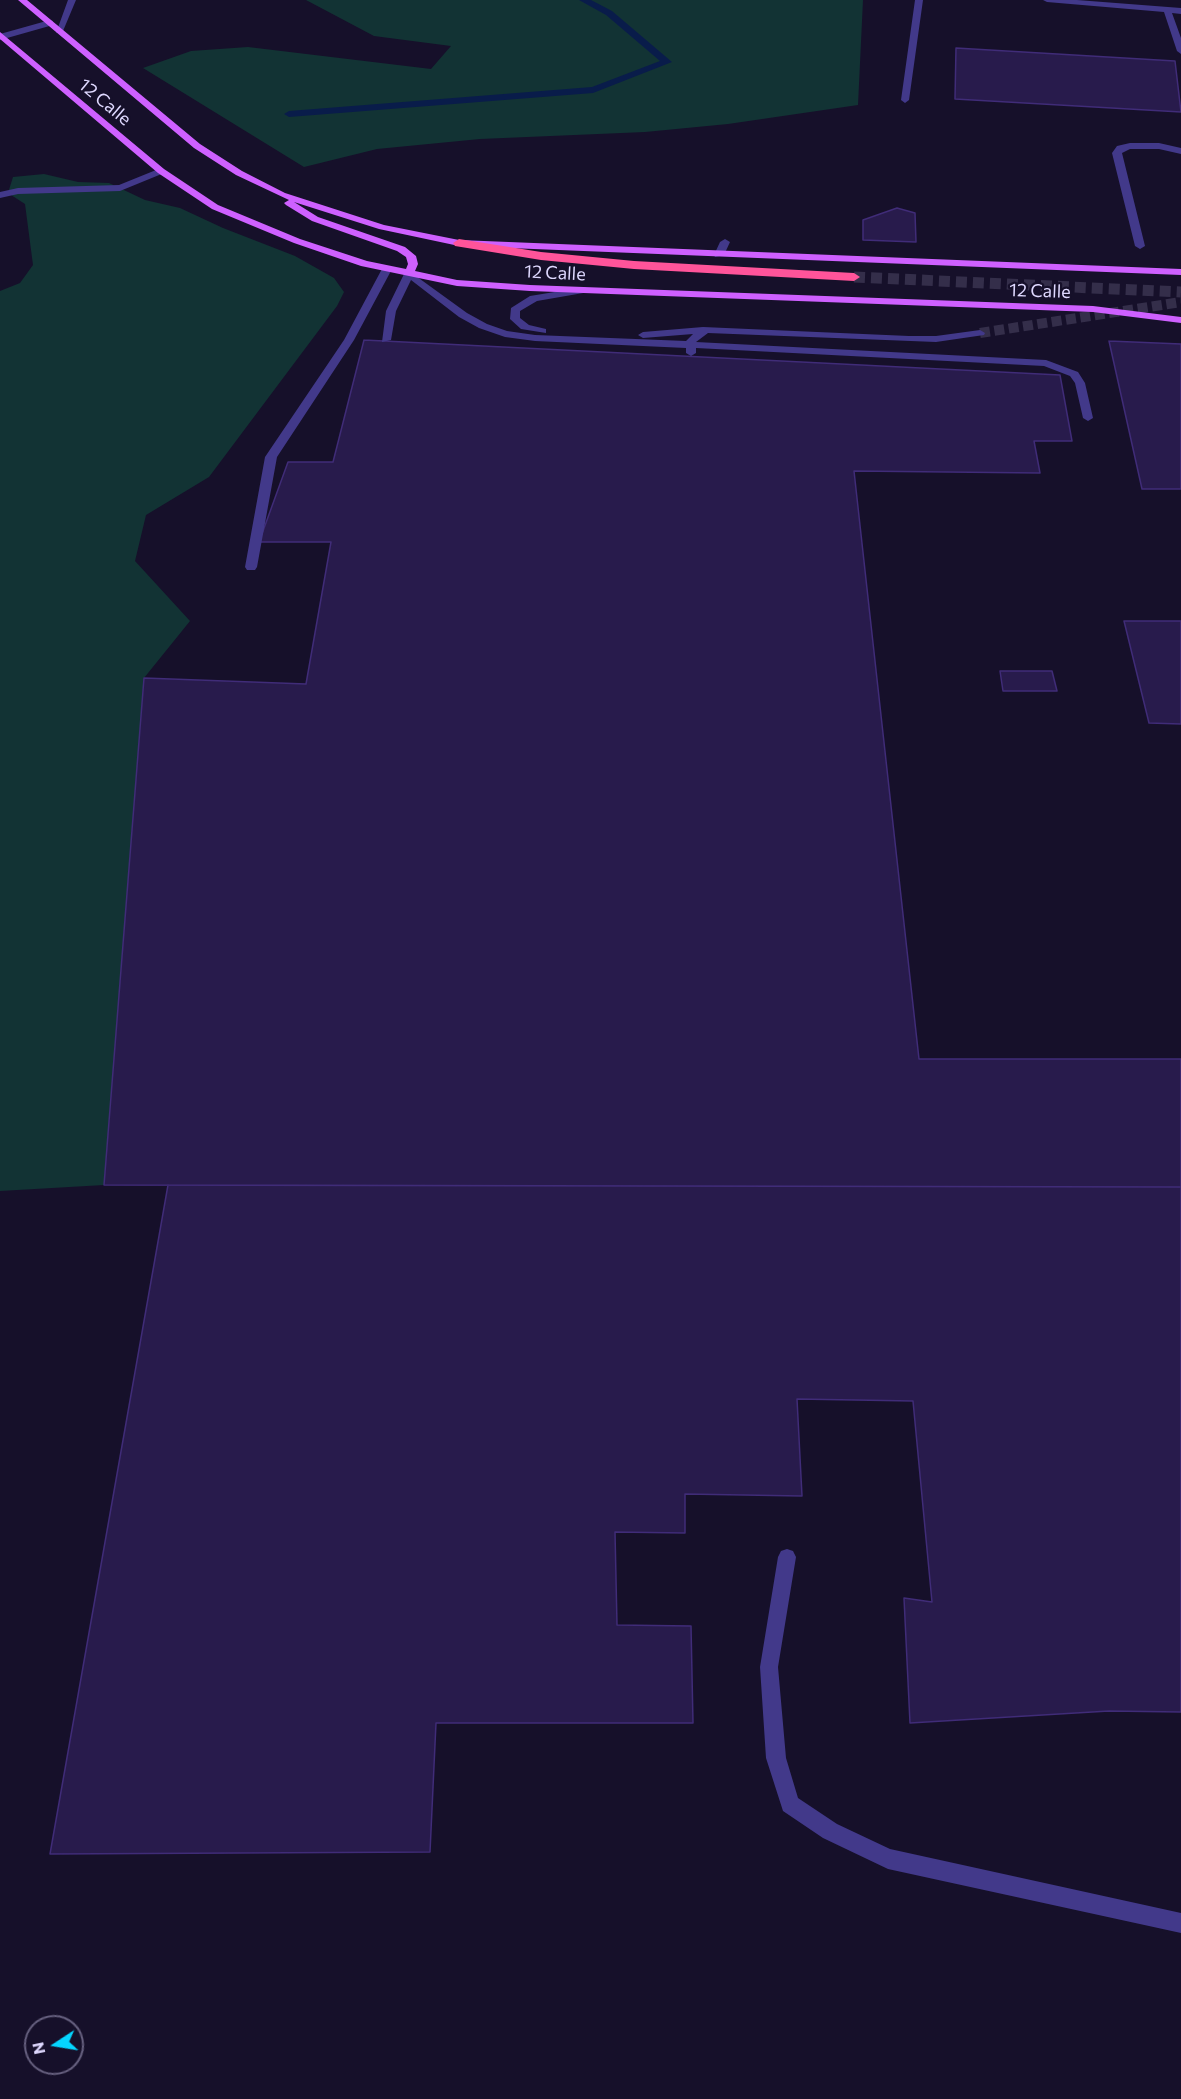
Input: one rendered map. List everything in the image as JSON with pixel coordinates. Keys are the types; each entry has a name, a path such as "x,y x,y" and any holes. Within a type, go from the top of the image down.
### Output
{"highway":[{"path":"459,243 541,256 634,265 854,277"}],"main road":[{"name":"12 Calle","path":"22,0 197,146 239,173 282,195 382,227 459,243 1181,272"},
{"name":"12 Calle","path":"0,36 161,171 215,207 252,224 342,257 387,269 457,283 1093,309 1181,320"},
{"path":"282,195 296,209 315,219 401,249 411,256 413,264 409,274"}],"street":[{"path":"59,32 72,0"},
{"path":"905,100 919,0"},
{"path":"1047,0 1181,11"},
{"path":"1167,10 1181,51"},
{"path":"0,36 50,23"},
{"path":"1140,246 1117,153 1120,148 1130,146 1159,146 1181,151"},
{"path":"0,195 18,191 120,188 161,171"},
{"path":"719,255 725,242"},
{"path":"251,567 272,457 349,340 387,269"},
{"path":"386,340 391,311 409,274 463,315 483,326 505,334 535,339 691,350 903,354 1046,363 1062,367 1074,374 1080,384 1088,418"},
{"path":"585,290 534,298 515,310 515,320 538,331 624,337 706,330 909,339 936,339 980,333"},
{"path":"691,350 694,336 706,330"},
{"path":"787,1557 769,1667 776,1758 790,1804 830,1831 888,1859 1181,1923"}],"green space":[{"path":"306,0 863,0 858,105 728,124 645,132 480,139 377,149 304,167 143,68 191,51 248,47 431,69 451,46 374,36"},
{"path":"44,174 78,182 109,183 145,200 180,208 223,228 295,256 334,278 344,292 337,306 209,477 146,515 135,561 190,621 144,678 104,1185 0,1191 0,291 20,283 33,265 25,204 8,193 13,177"}],"building":[{"path":"956,48 1175,61 1181,112 955,99"},
{"path":"897,208 915,213 916,242 863,240 863,220"},
{"path":"364,340 1060,375 1072,441 1034,441 1040,473 854,471 919,1059 1181,1059 1181,1187 104,1185 144,678 306,684 331,542 259,542 288,462 333,462"},
{"path":"1109,341 1181,344 1181,489 1142,489"},
{"path":"1124,621 1181,621 1181,724 1149,723"},
{"path":"1000,671 1052,671 1057,691 1003,691"},
{"path":"168,1185 1181,1187 1181,1712 1109,1711 910,1723 904,1598 932,1602 913,1401 797,1399 802,1496 685,1494 685,1533 615,1532 617,1625 691,1626 693,1723 436,1723 430,1852 50,1854"}],"waterway":[{"path":"289,114 593,90 667,62 609,13 584,0"}],"tunnel":[{"path":"854,277 1181,292"},
{"path":"980,333 1181,302"}]}
